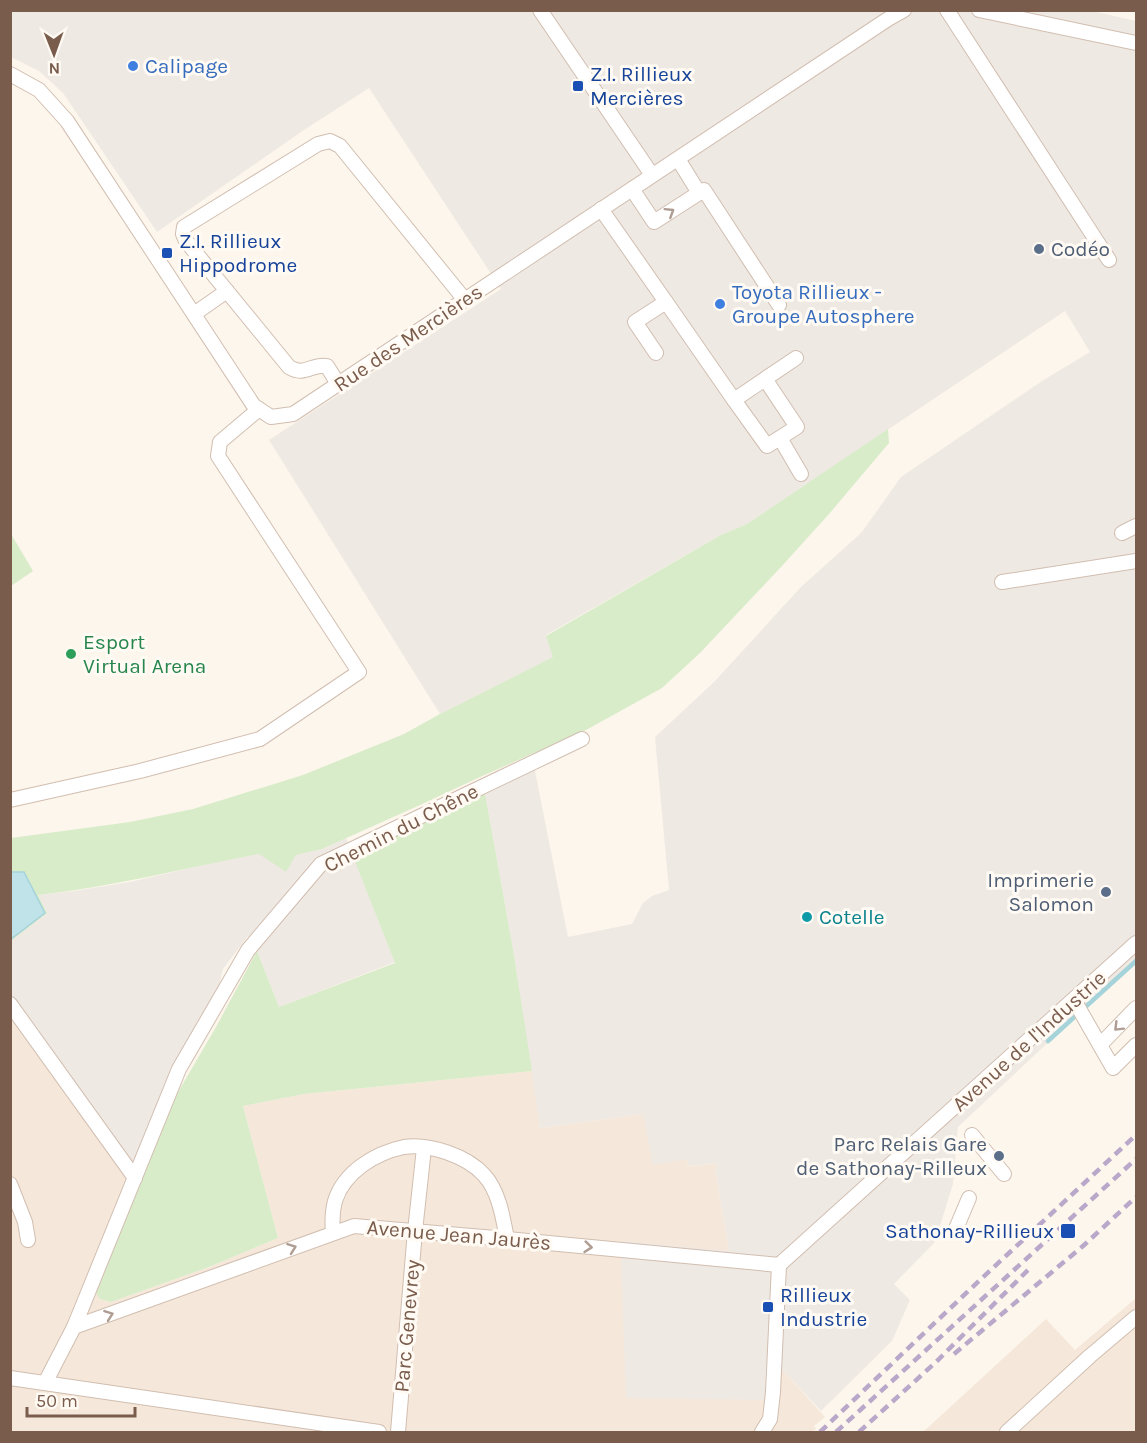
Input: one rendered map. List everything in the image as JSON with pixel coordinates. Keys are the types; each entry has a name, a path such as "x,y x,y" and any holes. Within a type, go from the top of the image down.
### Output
{"street":[{"path":"540,10 652,175"},
{"name":"Rue des Mercières","path":"259,409 271,417 293,414 904,10"},
{"path":"947,10 1109,260"},
{"path":"979,10 1137,43"},
{"path":"10,74 39,90 67,121 254,406 259,409 220,442 218,456 359,672 260,739 140,771 10,800"},
{"path":"338,384 327,366 320,365 305,371 295,371 289,367 186,241 183,234 184,227 318,144 330,141 340,146 465,300"},
{"path":"678,159 699,194"},
{"path":"632,189 654,222 704,190 779,305"},
{"path":"601,209 767,446 797,427 765,379"},
{"path":"194,314 227,291"},
{"path":"656,352 635,322 666,302"},
{"path":"734,400 796,358"},
{"path":"780,438 801,474"},
{"path":"1122,533 1137,526"},
{"path":"1002,582 1137,561"},
{"name":"Chemin du Chêne","path":"74,1327 179,1069 248,950 321,864 582,739"},
{"name":"Avenue de l'Industrie","path":"779,1265 1137,943"},
{"path":"1074,1000 1113,1068 1137,1045"},
{"path":"10,1004 135,1178"},
{"path":"1100,1045 1137,1008"},
{"path":"972,1135 1004,1174"},
{"path":"333,1233 332,1216 335,1202 341,1187 351,1174 364,1164 406,1147 424,1148 454,1155 484,1175 499,1203 507,1239"},
{"name":"Parc Genevrey","path":"398,1432 424,1148"},
{"path":"10,1184 25,1222 28,1240"},
{"path":"955,1231 969,1198"},
{"name":"Avenue Jean Jaurès","path":"74,1327 354,1226 779,1265"},
{"path":"762,1432 770,1419 773,1392 779,1265"},
{"path":"1007,1432 1090,1356 1136,1318"},
{"path":"45,1383 74,1327"},
{"path":"10,1378 299,1426 379,1432"}],"shaded area":[{"path":"1088,10 1136,21 1136,960 958,1127 953,1184 935,1242 894,1284 910,1300 892,1341 821,1411 783,1370 766,1369 765,1400 626,1398 621,1256 623,1241 729,1251 715,1169 717,1168 716,1163 688,1166 687,1159 653,1165 643,1114 540,1128 513,949 484,788 534,766 568,937 632,924 643,903 652,896 669,890 655,737 714,682 801,587 862,532 901,477 1042,381 1090,352 1065,311 747,524 721,535 546,635 554,657 440,714 269,440 501,289 369,88 157,232 63,93 39,71 11,57 10,11"},
{"path":"346,838 395,962 279,1007 257,951 248,936 223,969 219,986 134,1169 11,999 10,941 47,913 37,895 130,882 259,854 296,855 322,849"},
{"path":"11,999 134,1169 96,1292 100,1299 111,1302 209,1267 278,1238 243,1106 304,1094 532,1071 540,1128 643,1114 687,1159 688,1166 716,1163 717,1168 715,1169 729,1251 623,1242 765,1399 766,1369 783,1370 825,1417 814,1426 816,1429 811,1432 11,1432"},
{"path":"1136,1298 1136,1432 923,1432 1046,1319 1075,1350"}],"green space":[{"path":"888,429 889,443 829,514 700,653 662,688 586,730 322,849 296,855 286,872 259,854 121,882 38,895 47,913 11,941 11,838 130,822 193,809 303,775 404,734 553,657 546,636 721,535 747,524"},
{"path":"11,534 33,571 10,586"},
{"path":"484,788 532,1071 304,1094 243,1106 278,1238 209,1267 111,1302 100,1299 96,1293 100,1279 178,1092 257,951 279,1007 395,963 354,859"}],"water":[{"path":"11,872 24,872 45,913 11,939"}],"waterway":[{"path":"1048,1041 1136,961"}],"railway":[{"path":"820,1432 1136,1135"},
{"path":"836,1432 1136,1159"},
{"path":"954,1354 1083,1246 1136,1197"},
{"path":"859,1432 936,1362 1028,1270"}],"place":[{"name":"Calipage","path":"133,66"},
{"name":"Z.I. Rillieux Mercières","path":"578,86"},
{"name":"Codéo","path":"1039,249"},
{"name":"Z.I. Rillieux Hippodrome","path":"167,253"},
{"name":"Toyota Rillieux - Groupe Autosphere","path":"720,304"},
{"name":"Esport Virtual Arena","path":"71,654"},
{"name":"Imprimerie Salomon","path":"1106,892"},
{"name":"Cotelle","path":"807,917"},
{"name":"Parc Relais Gare de Sathonay-Rilleux","path":"999,1156"},
{"name":"Sathonay-Rillieux","path":"1068,1231"},
{"name":"Rillieux Industrie","path":"768,1307"}]}
